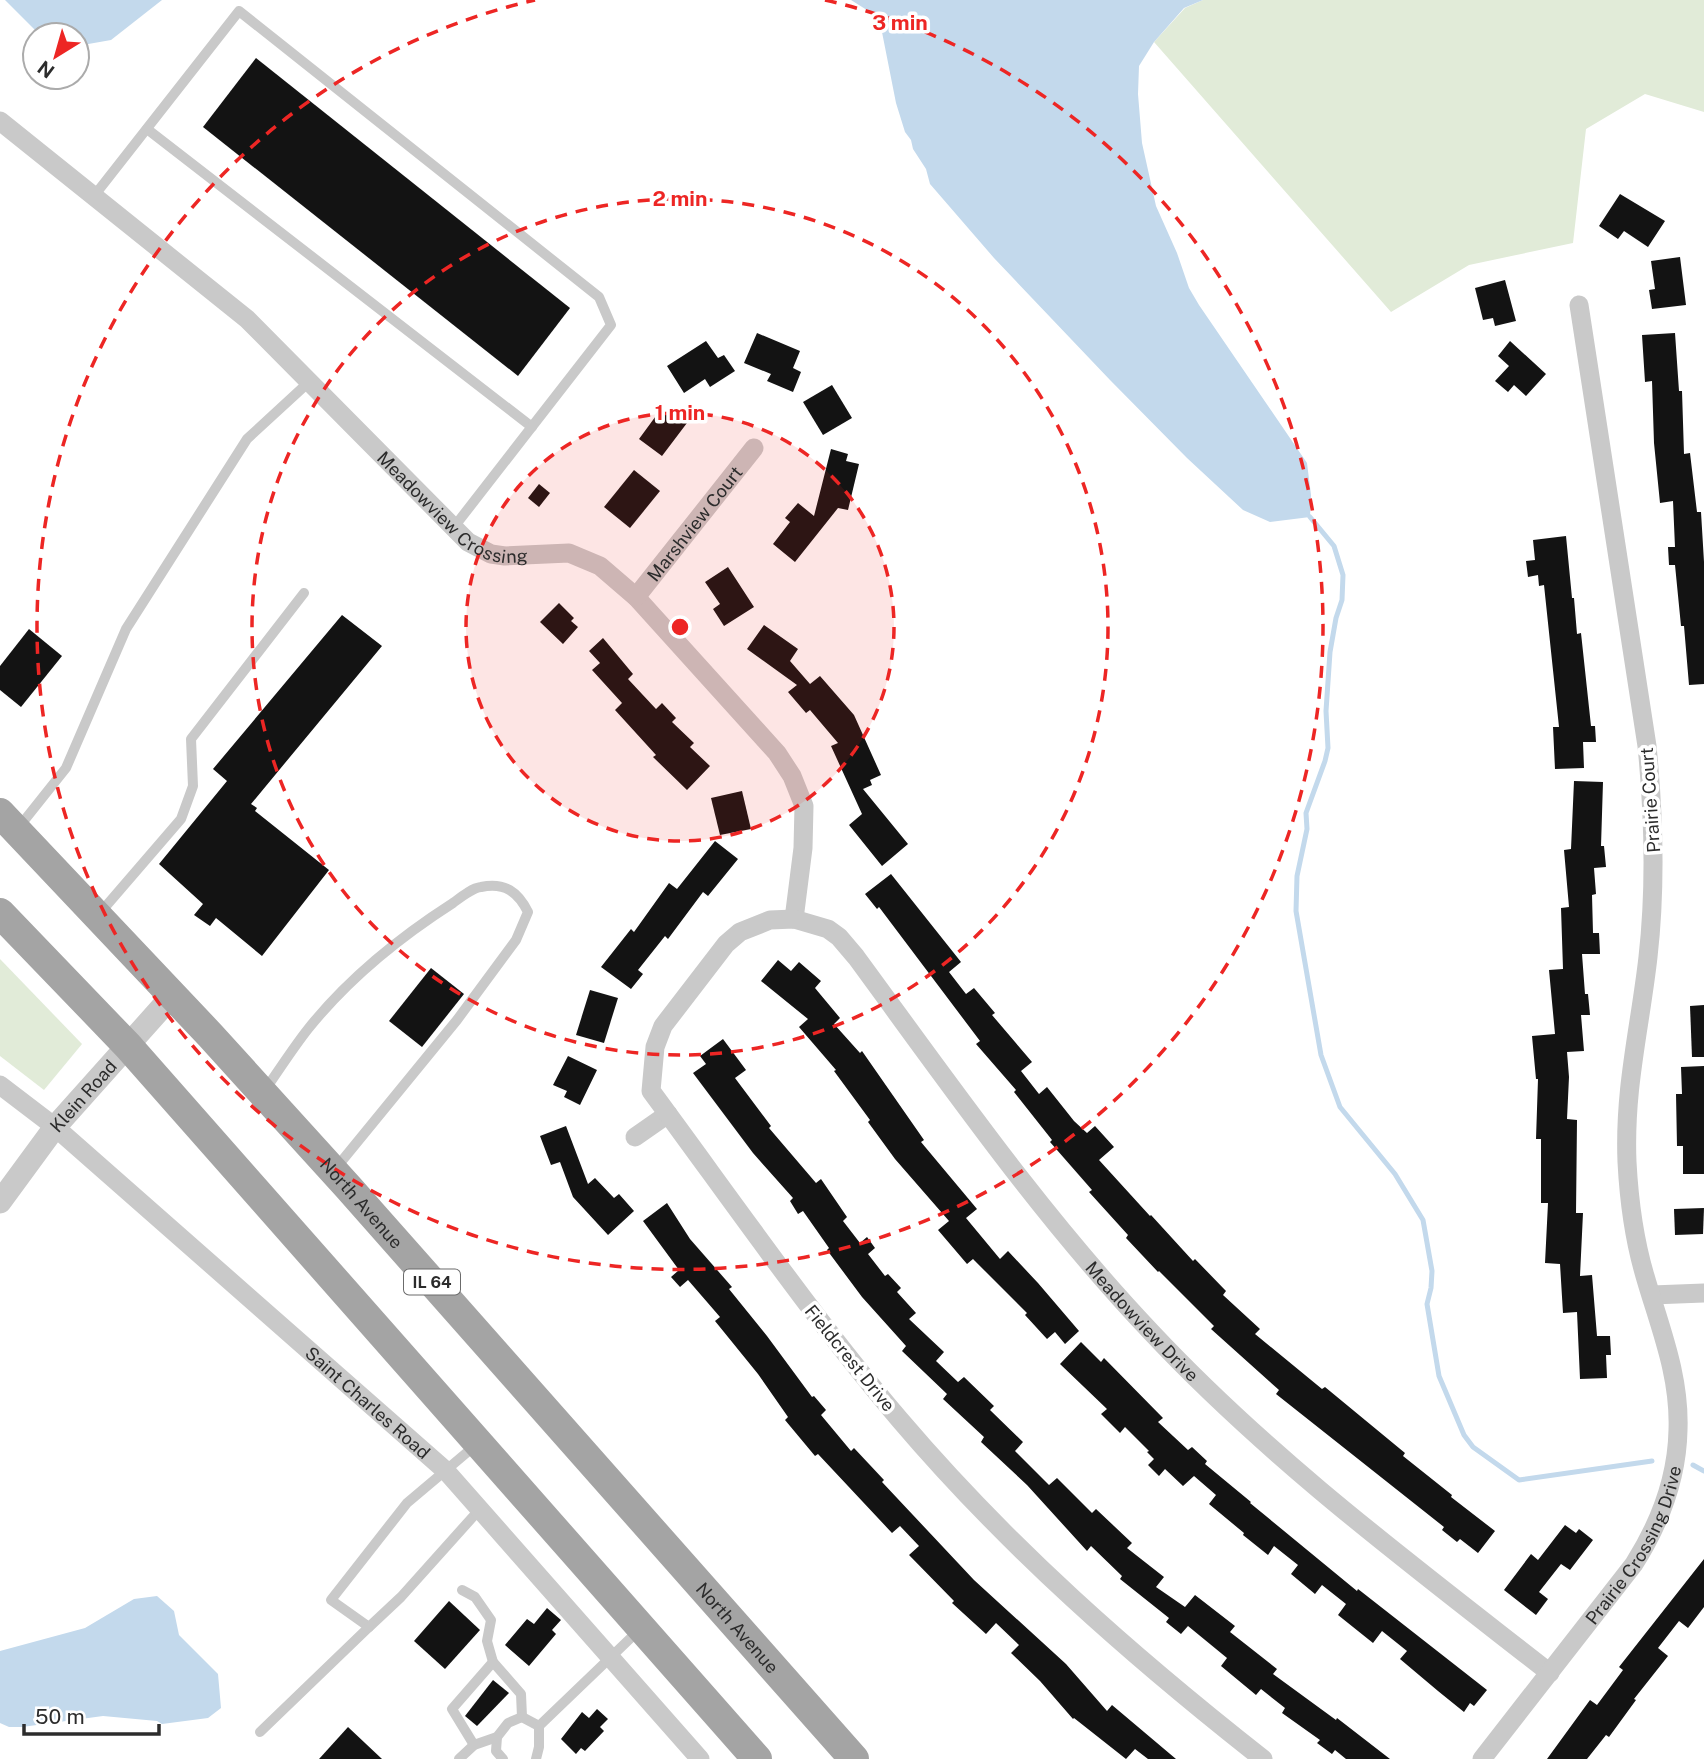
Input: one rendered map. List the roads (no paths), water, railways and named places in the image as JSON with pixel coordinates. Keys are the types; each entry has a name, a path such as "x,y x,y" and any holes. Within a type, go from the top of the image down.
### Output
{"main road":[{"name":"North Avenue","path":"8,822 333,1171 854,1759"},
{"path":"0,913 128,1046 757,1759"}],"street":[{"name":"Meadowview Crossing","path":"0,121 247,319 468,542 491,554 505,556 569,553 600,566 636,597 777,753 792,776 804,806 803,848 794,919"},
{"name":"Prairie Court","path":"1579,305 1652,792 1652,917 1632,1051 1626,1119 1631,1211 1645,1279 1652,1294"},
{"name":"Marshview Court","path":"636,597 754,448"},
{"name":"Fieldcrest Drive","path":"794,919 770,920 740,932 726,944 669,1016 655,1047 651,1091 806,1302 862,1374 942,1467 1005,1534 1116,1640 1263,1759"},
{"name":"Meadowview Drive","path":"794,919 828,929 839,937 1038,1202 1110,1287 1217,1399 1285,1462 1357,1522 1550,1672"},
{"name":"Klein Road","path":"0,1202 55,1127 172,996"},
{"name":"Saint Charles Road","path":"0,1085 55,1127 446,1471 700,1759"},
{"path":"635,1137 668,1114"},
{"path":"1652,1294 1704,1293"},
{"name":"Prairie Crossing Drive","path":"1482,1759 1634,1564 1657,1525 1667,1497 1677,1444 1678,1390 1652,1294"}],"lane":[{"path":"94,197 239,11 599,297 611,325 454,527"},
{"path":"147,129 532,427"},
{"path":"8,822 66,768 126,629 247,439 310,380"},
{"path":"97,916 181,820 193,786 191,739 304,593"},
{"path":"262,1093 308,1029 360,974 426,920 478,887 496,886 520,896 528,912 516,940 457,1020 333,1171"},
{"path":"369,1627 331,1600 407,1503 478,1444"},
{"path":"260,1732 401,1597 479,1510"},
{"path":"463,1590 475,1597 491,1620 487,1642 493,1662 521,1694 522,1717"},
{"path":"535,1758 539,1747 539,1726 641,1629"},
{"path":"474,1745 452,1709 493,1662"},
{"path":"522,1717 539,1726"},
{"path":"459,1759 474,1745 497,1737 508,1723 522,1717"},
{"path":"497,1737 496,1751 503,1759"}],"water":[{"path":"5,0 162,0 111,40 91,44 91,21 26,21"},
{"path":"851,0 1203,0 1184,8 1154,42 1139,66 1142,143 1156,206 1189,288 1307,463 1311,495 1310,517 1270,522 1243,510 1187,458 994,258 930,184 926,169 905,132 896,103 880,22"},
{"path":"157,1596 174,1611 179,1635 218,1674 221,1708 208,1718 162,1724 157,1721 103,1716 22,1727 9,1727 0,1723 0,1651 85,1628 134,1599"}],"waterway":[{"path":"1310,517 1334,546 1343,575 1342,600 1330,652 1326,711 1328,748 1306,813 1307,829 1297,876 1296,911 1321,1055 1340,1107 1395,1174 1423,1220 1432,1271 1427,1304 1439,1376 1464,1435 1473,1447 1519,1480 1652,1461"},
{"path":"1693,1465 1704,1471"}]}
